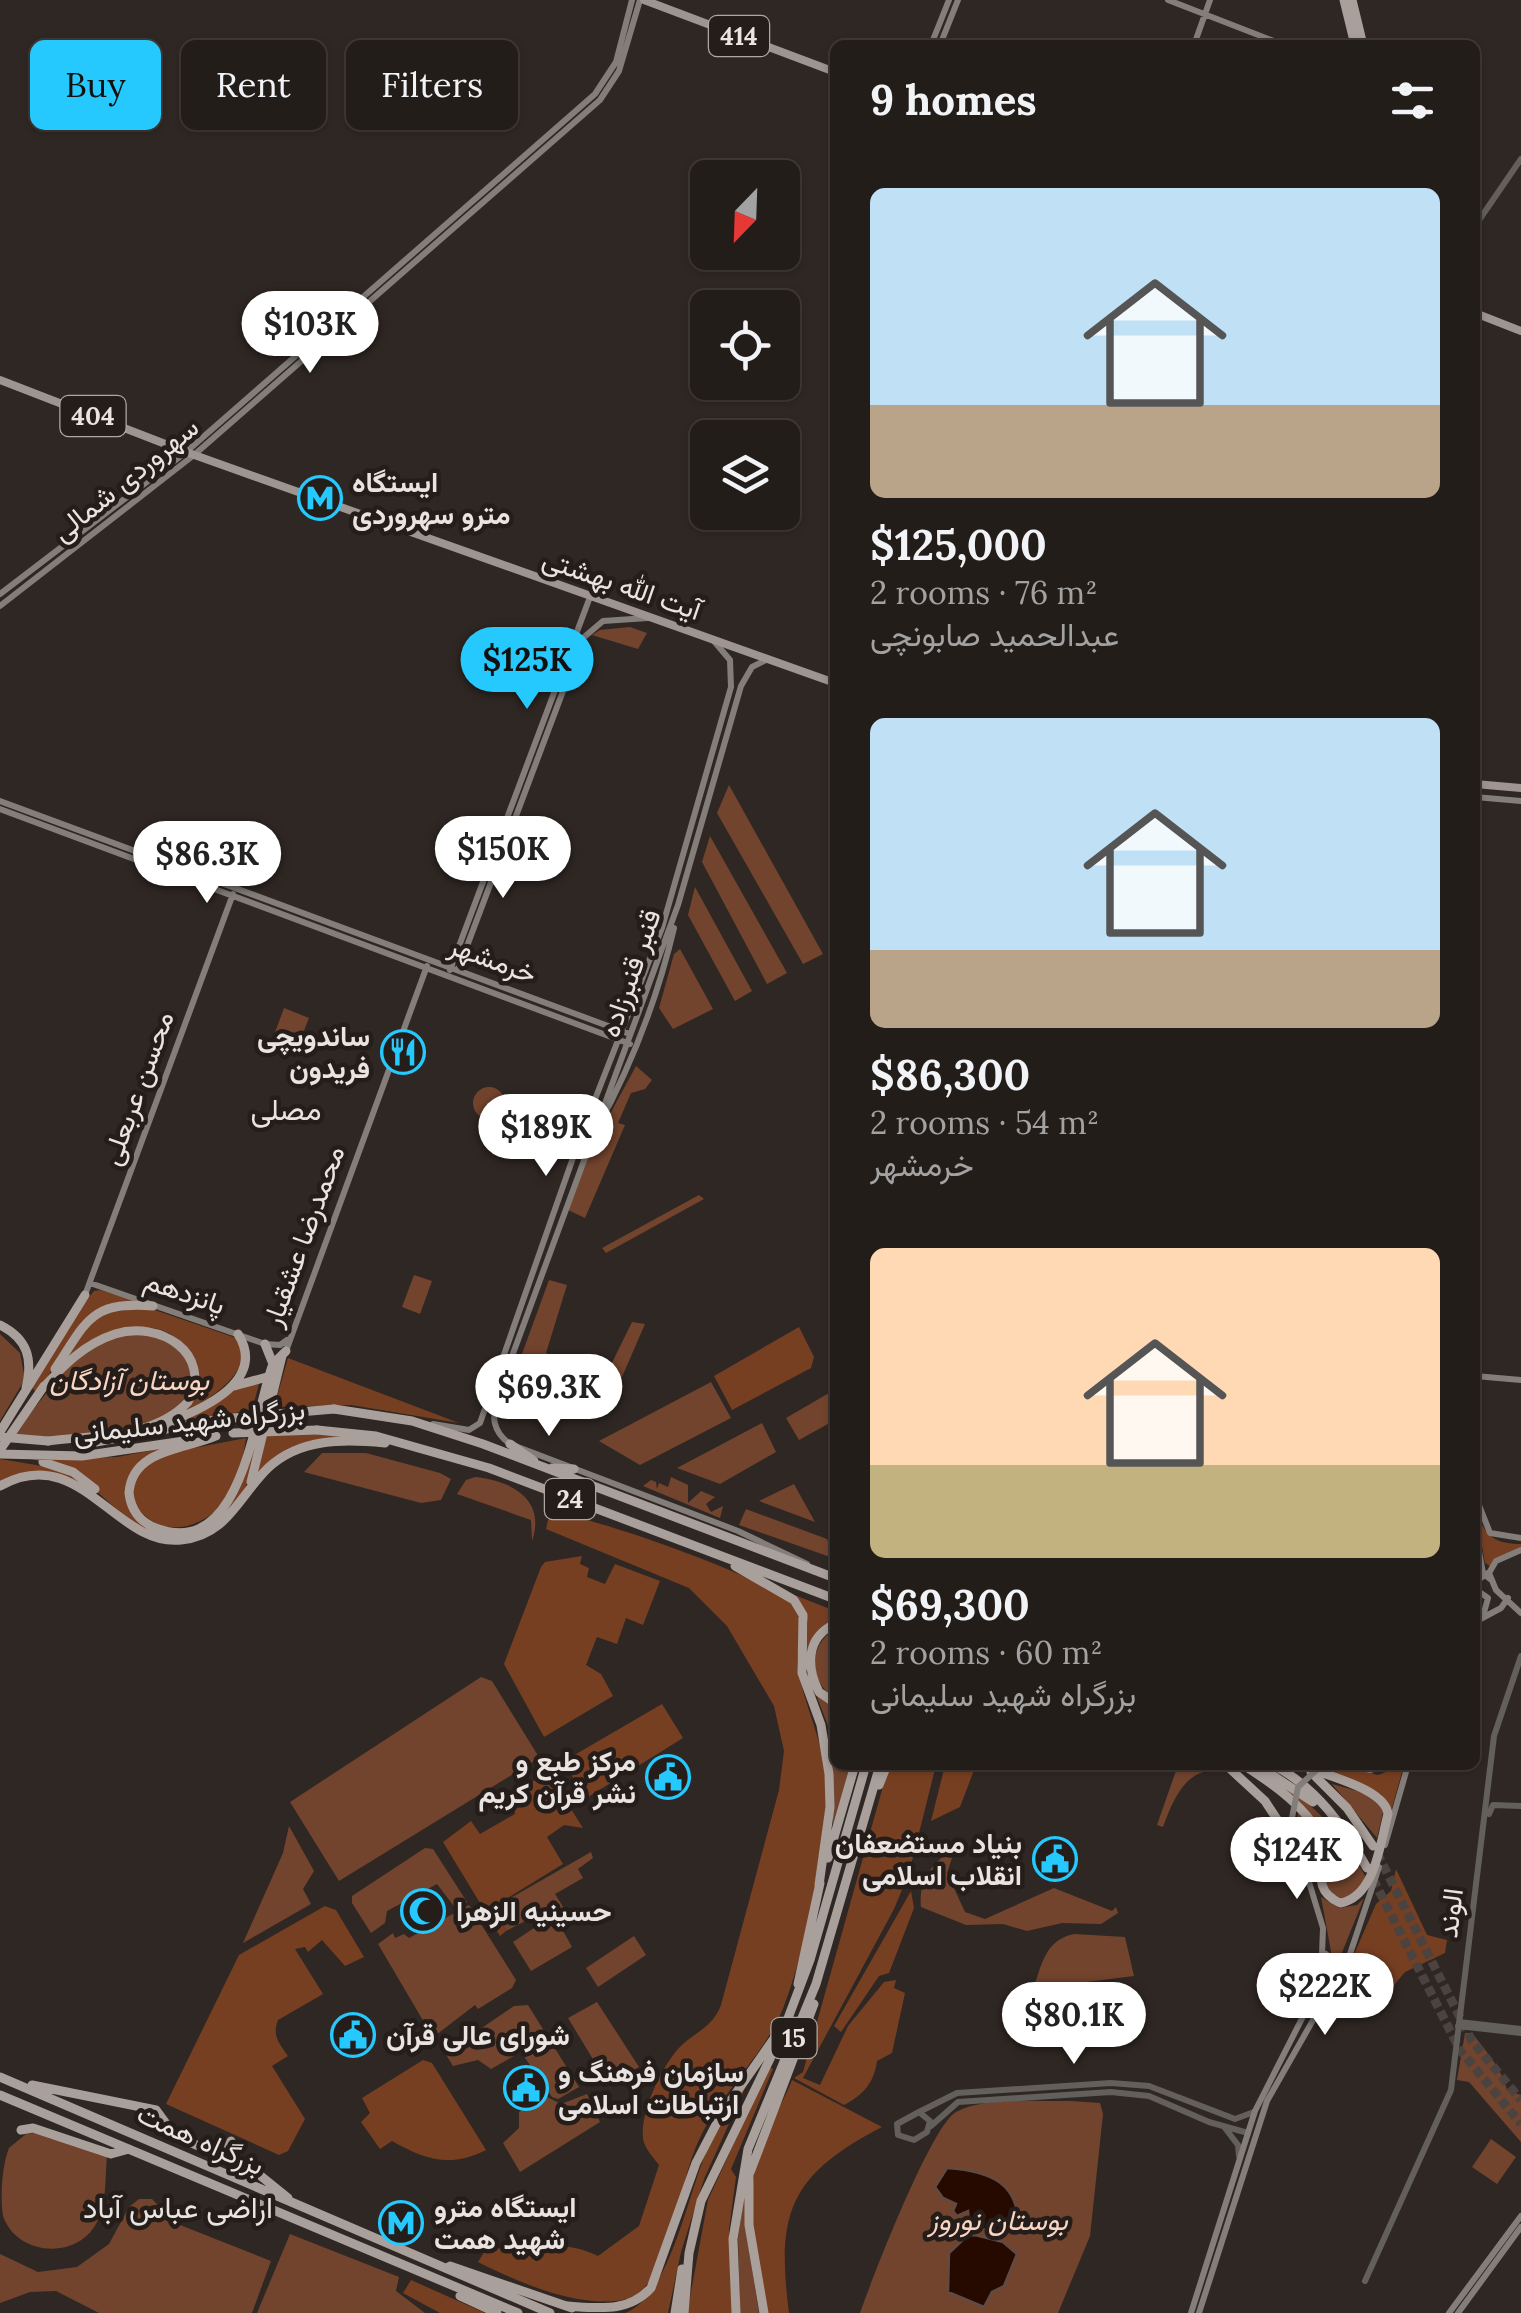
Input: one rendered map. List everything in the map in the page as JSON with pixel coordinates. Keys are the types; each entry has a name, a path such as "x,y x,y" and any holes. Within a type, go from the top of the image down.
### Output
{"highway":[{"path":"1348,0 1354,40"},
{"path":"1348,0 1361,40"},
{"path":"0,1435 85,1295"},
{"path":"116,1511 73,1472 4,1454 42,1389 93,1315 116,1305 154,1306"},
{"path":"0,1325 19,1336 28,1351 31,1368 24,1395"},
{"path":"42,1389 75,1355 103,1339 132,1330 160,1332 185,1350 195,1382 180,1410 142,1429"},
{"path":"233,1386 247,1366 245,1345 238,1334"},
{"path":"265,1344 273,1364"},
{"path":"216,1436 152,1456 138,1467 129,1493 142,1520 164,1530 180,1531 202,1525 224,1508 242,1477 273,1364 284,1354"},
{"path":"246,1494 261,1454 284,1354"},
{"path":"48,1441 142,1429 176,1419 233,1386 269,1375"},
{"name":"بزرگراه شهید سلیمانی","path":"0,1435 48,1441 134,1438 222,1419 334,1409 412,1421 830,1575"},
{"name":"بزرگراه شهید سلیمانی","path":"4,1454 82,1456 233,1434 317,1430 376,1436 489,1468 830,1597"},
{"path":"0,1486 22,1477 50,1477 79,1486 147,1535 161,1540 188,1539 222,1524 270,1466 308,1446 343,1440 412,1445"},
{"path":"510,1444 545,1468 574,1469"},
{"path":"725,1559 794,1600 802,1614 802,1673 821,1725 830,1807 797,1994"},
{"path":"830,1627 819,1634 810,1660 819,1692 830,1700"},
{"path":"819,1886 854,1770"},
{"name":"15","path":"684,2313 691,2238 708,2181 788,2018 818,1935 865,1770"},
{"name":"15","path":"736,2313 733,2240 748,2148 816,1984 881,1770"},
{"path":"1232,1770 1265,1800 1296,1848"},
{"path":"1249,1770 1305,1816 1320,1835 1319,1877 1325,1894 1340,1903 1354,1900 1366,1889 1388,1814 1386,1802 1374,1792 1315,1770"},
{"path":"1265,1770 1299,1790 1346,1833"},
{"path":"1280,1770 1307,1788 1346,1833 1367,1868"},
{"path":"1307,1770 1347,1808 1373,1846"},
{"path":"764,2313 749,2225 750,2175 761,2135 807,2026 816,1984"},
{"path":"567,2306 618,2308 636,2303 651,2288 696,2163 722,2113 788,2018"},
{"path":"0,2077 156,2110 175,2136 251,2168 301,2208"},
{"name":"بزرگراه همت","path":"0,2077 550,2313"},
{"name":"بزرگراه همت","path":"0,2095 440,2284 518,2313"},
{"path":"21,2130 34,2128 111,2154 129,2149"},
{"path":"225,2157 231,2140"},
{"path":"675,2313 691,2238"},
{"path":"420,2258 590,2313"},
{"path":"440,2284 496,2313"}],"main road":[{"name":"414","path":"637,0 830,70"},
{"name":"سهروردی شمالی","path":"0,606 190,453 601,88 616,62 637,0"},
{"path":"663,0 677,12"},
{"path":"934,40 949,0"},
{"path":"942,40 958,0"},
{"path":"1168,0 1271,40"},
{"path":"1196,40 1210,0"},
{"path":"1480,315 1521,331"},
{"name":"آیت الله بهشتی","path":"0,380 190,453 830,681"},
{"name":"سهروردی شمالی","path":"0,594 190,453"},
{"path":"453,973 572,655 590,596"},
{"path":"572,655 594,625 649,618"},
{"name":"قنبر قنبرزاده","path":"412,1421 470,1430 478,1427 510,1333 627,1038 662,928 730,687 730,660 713,640"},
{"name":"قنبر قنبرزاده","path":"510,1444 496,1431 496,1397 678,905 741,686 752,668 768,659"},
{"path":"1480,784 1521,788"},
{"path":"1480,785 1498,799"},
{"path":"1480,797 1521,801"},
{"name":"خرمشهر","path":"0,801 109,846"},
{"name":"خرمشهر","path":"0,809 133,854 627,1038"},
{"name":"محسن عربعلی","path":"85,1295 234,892"},
{"path":"584,1153 635,1053 662,977 678,905"},
{"name":"محمدرضا عشقیار","path":"284,1354 428,964"},
{"name":"پانزدهم","path":"90,1283 265,1344"},
{"path":"265,1344 280,1345 289,1338"},
{"path":"1480,1376 1521,1380"},
{"path":"510,1444 773,1546 820,1572"},
{"path":"1480,1508 1490,1534 1521,1538"},
{"path":"1480,1548 1488,1576 1520,1612"},
{"path":"1480,1582 1496,1561 1521,1550"},
{"path":"1480,1591 1489,1601 1480,1618"},
{"path":"1508,1598 1521,1598"},
{"path":"1480,1619 1503,1606 1508,1598"},
{"path":"1503,1606 1520,1612"},
{"path":"1317,1770 1295,1792 1291,1824 1321,1917 1325,1952 1317,2007"},
{"path":"1248,2134 1317,2007 1349,1957 1406,1770"},
{"path":"1325,1952 1337,1963 1349,1957"},
{"path":"1191,2313 1255,2111 1308,2023"},
{"path":"1199,2313 1267,2101"},
{"path":"1450,2313 1521,2216"},
{"path":"1458,2313 1521,2226"}],"street":[{"path":"1480,219 1521,159"},
{"name":"الوند","path":"1365,2281 1446,2106 1496,1728 1521,1656"},
{"path":"1489,1779 1492,1797 1503,1804"},
{"path":"1480,1854 1490,1808 1503,1804 1521,1806"},
{"path":"1459,2024 1521,2031"},
{"path":"1248,2134 1123,2088 957,2093 896,2124 898,2136 914,2140 958,2102 1123,2088 1148,2086 1231,2118 1246,2118 1255,2111"},
{"path":"919,2112 928,2117 931,2126"},
{"path":"1224,2128 1238,2145 1238,2165"}],"green space":[{"path":"630,627 647,633 638,649 592,635 600,630"},
{"path":"729,785 823,954 803,964 717,813"},
{"path":"710,836 787,973 767,984 702,862"},
{"path":"695,887 752,991 735,1001 688,915"},
{"path":"680,949 713,1009 673,1029 659,1008 674,954"},
{"path":"284,1008 309,1018 297,1048 273,1038"},
{"path":"636,1066 652,1080 645,1089 631,1093 618,1123 625,1125 585,1218 568,1210 592,1147"},
{"path":"489,1087 500,1092 505,1103 500,1114 489,1119 478,1114 473,1103 478,1092"},
{"path":"699,1195 704,1199 606,1253 602,1248"},
{"path":"414,1275 432,1281 420,1314 402,1307"},
{"path":"549,1280 567,1285 546,1353 604,1379 632,1322 645,1324 619,1384 542,1422 504,1403"},
{"name":"بوستان آزادگان","path":"0,1334 20,1353 25,1379 0,1421"},
{"name":"بوستان آزادگان","path":"117,1335 159,1335 181,1350 192,1379 179,1407 144,1425 122,1431 52,1437 13,1435 75,1357"},
{"path":"711,1382 731,1418 640,1465 599,1441"},
{"path":"829,1393 830,1423 799,1440 786,1418"},
{"path":"762,1423 776,1452 720,1484 677,1468"},
{"path":"322,1453 366,1453 451,1479 441,1500 421,1503 304,1472"},
{"path":"475,1477 502,1483 523,1495 534,1514 532,1541 531,1520 457,1494 466,1480"},
{"path":"671,1477 688,1485 688,1503 701,1491 715,1497 706,1504 711,1512 723,1506 720,1518 643,1486 651,1480 656,1482 657,1489 659,1483 668,1487"},
{"path":"794,1484 815,1522 759,1501"},
{"path":"746,1509 827,1539 830,1557 739,1525"},
{"path":"830,1633 830,1695 820,1683 815,1664"},
{"path":"481,1677 492,1681 537,1754 536,1760 339,1881 290,1802"},
{"path":"810,1679 830,1701 830,1731"},
{"path":"831,1770 850,1770 833,1824"},
{"path":"1176,1770 1217,1770 1205,1771 1186,1783 1163,1827 1157,1825"},
{"path":"1265,1771 1334,1830 1365,1876 1362,1889 1345,1899 1330,1890 1324,1875 1324,1839"},
{"path":"1332,1784 1365,1793 1384,1808 1377,1838"},
{"path":"1298,1813 1319,1842 1315,1880 1297,1830"},
{"path":"289,1826 314,1871 303,1889 311,1904 243,1943 283,1853"},
{"path":"956,1846 947,1873 965,1912 985,1919 1054,1888 1112,1911 1116,1907 1118,1913 1101,1924 1062,1923 1027,1931 1003,1924 966,1925 921,1907 922,1887 929,1872"},
{"path":"425,1848 433,1849 467,1902 456,1909 437,1884 387,1911 385,1923 371,1933 352,1903 352,1896"},
{"path":"591,1852 593,1858 578,1869 583,1878 555,1894 570,1918 535,1916 506,1931 493,1908"},
{"path":"1321,1897 1339,1908 1357,1905 1364,1898 1339,1960 1332,1957"},
{"path":"469,1905 516,1980 512,1988 478,2009 475,2005 436,2035 428,2029 378,1944 393,1933 395,1938 404,1934 409,1938"},
{"path":"540,1924 562,1929 572,1947 531,1971 513,1942"},
{"path":"1074,1934 1125,1937 1134,1976 1033,1989 1051,1947"},
{"path":"634,1936 646,1955 598,1987 586,1968"},
{"path":"597,2002 639,2067 608,2084 568,2018"},
{"path":"528,2005 579,2087 558,2099 552,2097 521,2052 491,2069 478,2060 453,2066 445,2053 514,2006"},
{"path":"1465,2033 1472,2033 1488,2053 1507,2090 1521,2095 1521,2142 1469,2082 1457,2080"},
{"path":"587,2094 600,2122 520,2172 503,2143 519,2128 519,2112 545,2096 561,2104"},
{"name":"بوستان نوروز","path":"1100,2103 1103,2114 1090,2236 1058,2313 860,2313 918,2173 945,2123 956,2112 982,2104"},
{"path":"41,2132 107,2156 104,2200 96,2224 87,2236 61,2248 33,2246 10,2229 3,2216 2,2181 9,2148 26,2134"},
{"path":"1491,2139 1516,2157 1497,2184 1472,2167"},
{"path":"745,2189 745,2225 759,2313 740,2313 738,2238"},
{"path":"139,2199 152,2199 175,2223 271,2261 252,2313 99,2313 56,2291 30,2292 0,2303 0,2254 38,2272 77,2267 109,2244 129,2207"},
{"path":"290,2234 399,2277 396,2291 425,2313 257,2313"}],"shaded area":[{"path":"100,1290 146,1304 124,1303 91,1316 68,1343 37,1393 32,1388 85,1302"},
{"path":"149,1308 239,1339 245,1356 221,1388 162,1422 192,1400 192,1355 178,1339 163,1330 130,1329 64,1362 81,1334 96,1319 105,1314"},
{"path":"799,1327 814,1357 811,1368 732,1410 714,1376"},
{"path":"288,1358 459,1423 351,1405 274,1407"},
{"path":"259,1384 252,1410 165,1425 242,1386"},
{"path":"267,1435 347,1437 309,1444 254,1481"},
{"path":"261,1436 250,1476 237,1501 214,1522 186,1535 156,1534 141,1527 79,1478 31,1459 117,1457 191,1443 151,1455 127,1495 148,1526 195,1530 220,1510 236,1490 248,1468 256,1437"},
{"path":"246,1438 232,1492 222,1505 196,1523 167,1527 154,1522 141,1513 131,1498 139,1468 168,1453"},
{"path":"0,1459 66,1470 97,1495 53,1476 0,1484"},
{"path":"560,1514 681,1551 777,1592 791,1603 800,1626 798,1668 826,1777 815,1893 784,2006 766,2041 699,2140 656,2269 634,2297 616,2301 554,2293 478,2262 488,2246 519,2250 568,2247 598,2256 639,2226 659,2165 643,2138 649,2102 675,2052 710,2023 721,2005 779,1790 784,1751 774,1706 727,1626 689,1588 546,1529 548,1520"},
{"path":"1480,1520 1490,1536 1521,1544 1521,1549 1490,1566 1485,1563"},
{"path":"582,1556 580,1564 589,1568 587,1577 605,1584 615,1564 660,1581 643,1625 626,1618 617,1644 597,1637 586,1665 601,1674 613,1696 544,1737 504,1664 541,1567 545,1562"},
{"path":"797,1596 830,1609 830,1623 813,1637 806,1666 808,1622"},
{"path":"662,1704 683,1738 588,1797 574,1779 571,1757"},
{"path":"888,1770 935,1770 909,1873 894,1909 803,2078 820,2085 848,2026 884,1982 896,1980 894,1988 905,1993 892,2053 877,2061 866,2088 844,2105 794,2078 803,2072"},
{"path":"944,1770 974,1770 960,1807 931,1821"},
{"path":"1324,1770 1360,1770 1378,1775 1403,1770 1391,1811 1381,1794"},
{"path":"541,1776 552,1779 583,1828 564,1825 547,1837 563,1864 493,1907 506,1931 500,1936 443,1842 471,1821 480,1834 515,1814 513,1803 504,1801"},
{"path":"1396,1869 1427,1935 1447,1940 1445,1953 1405,1972 1384,1997 1339,1989 1376,1904 1391,1891"},
{"path":"911,1891 914,1908 889,1973 879,1976 841,2032 834,2026"},
{"path":"325,1906 336,1910 364,1957 345,1966 322,1940 308,1952 305,1947 295,1949 323,1994 278,2020 276,2026 277,2039 288,2056 272,2066 305,2119 288,2151 279,2155 166,2104 239,1955"},
{"path":"423,2060 432,2063 486,2150 449,2160 427,2157 392,2141 380,2149 361,2122 370,2113 362,2098"},
{"path":"769,2067 773,2069 731,2169 736,2177 729,2230 732,2313 687,2313 708,2200"},
{"path":"792,2080 882,2127 827,2162 796,2200 785,2248 789,2313 767,2313 752,2224 754,2180 765,2136"},
{"path":"747,2084 704,2179 681,2252 668,2313 625,2313 642,2302 656,2284 713,2137"},
{"path":"947,2168 977,2172 1009,2191 1018,2217 1018,2234 976,2228 969,2221 968,2211 957,2216 953,2211 956,2204 943,2198 935,2187"},
{"path":"967,2236 1003,2242 1017,2254 1004,2286 992,2292 984,2307 948,2292 949,2253"},
{"path":"411,2280 485,2313 440,2313 403,2293"}],"tunnel":[{"path":"1377,1853 1472,2041 1521,2100"},
{"path":"1373,1879 1460,2050 1521,2124"}],"place":[{"name":"ایستگاه مترو سهروردی","path":"320,498"},
{"name":"ساندویچی فریدون","path":"403,1052"},
{"name":"مرکز طبع و نشر قرآن کریم","path":"668,1777"},
{"name":"بنیاد مستضعفان انقلاب اسلامی","path":"1055,1859"},
{"name":"حسینیه الزهرا","path":"423,1911"},
{"name":"شورای عالی قرآن","path":"353,2035"},
{"name":"سازمان فرهنگ و ارتباطات اسلامی","path":"526,2088"},
{"name":"ایستگاه مترو شهید همت","path":"401,2223"}],"district":[{"name":"مصلی","path":"286,1109"},
{"name":"اراضی عباس آباد","path":"178,2207"}]}
